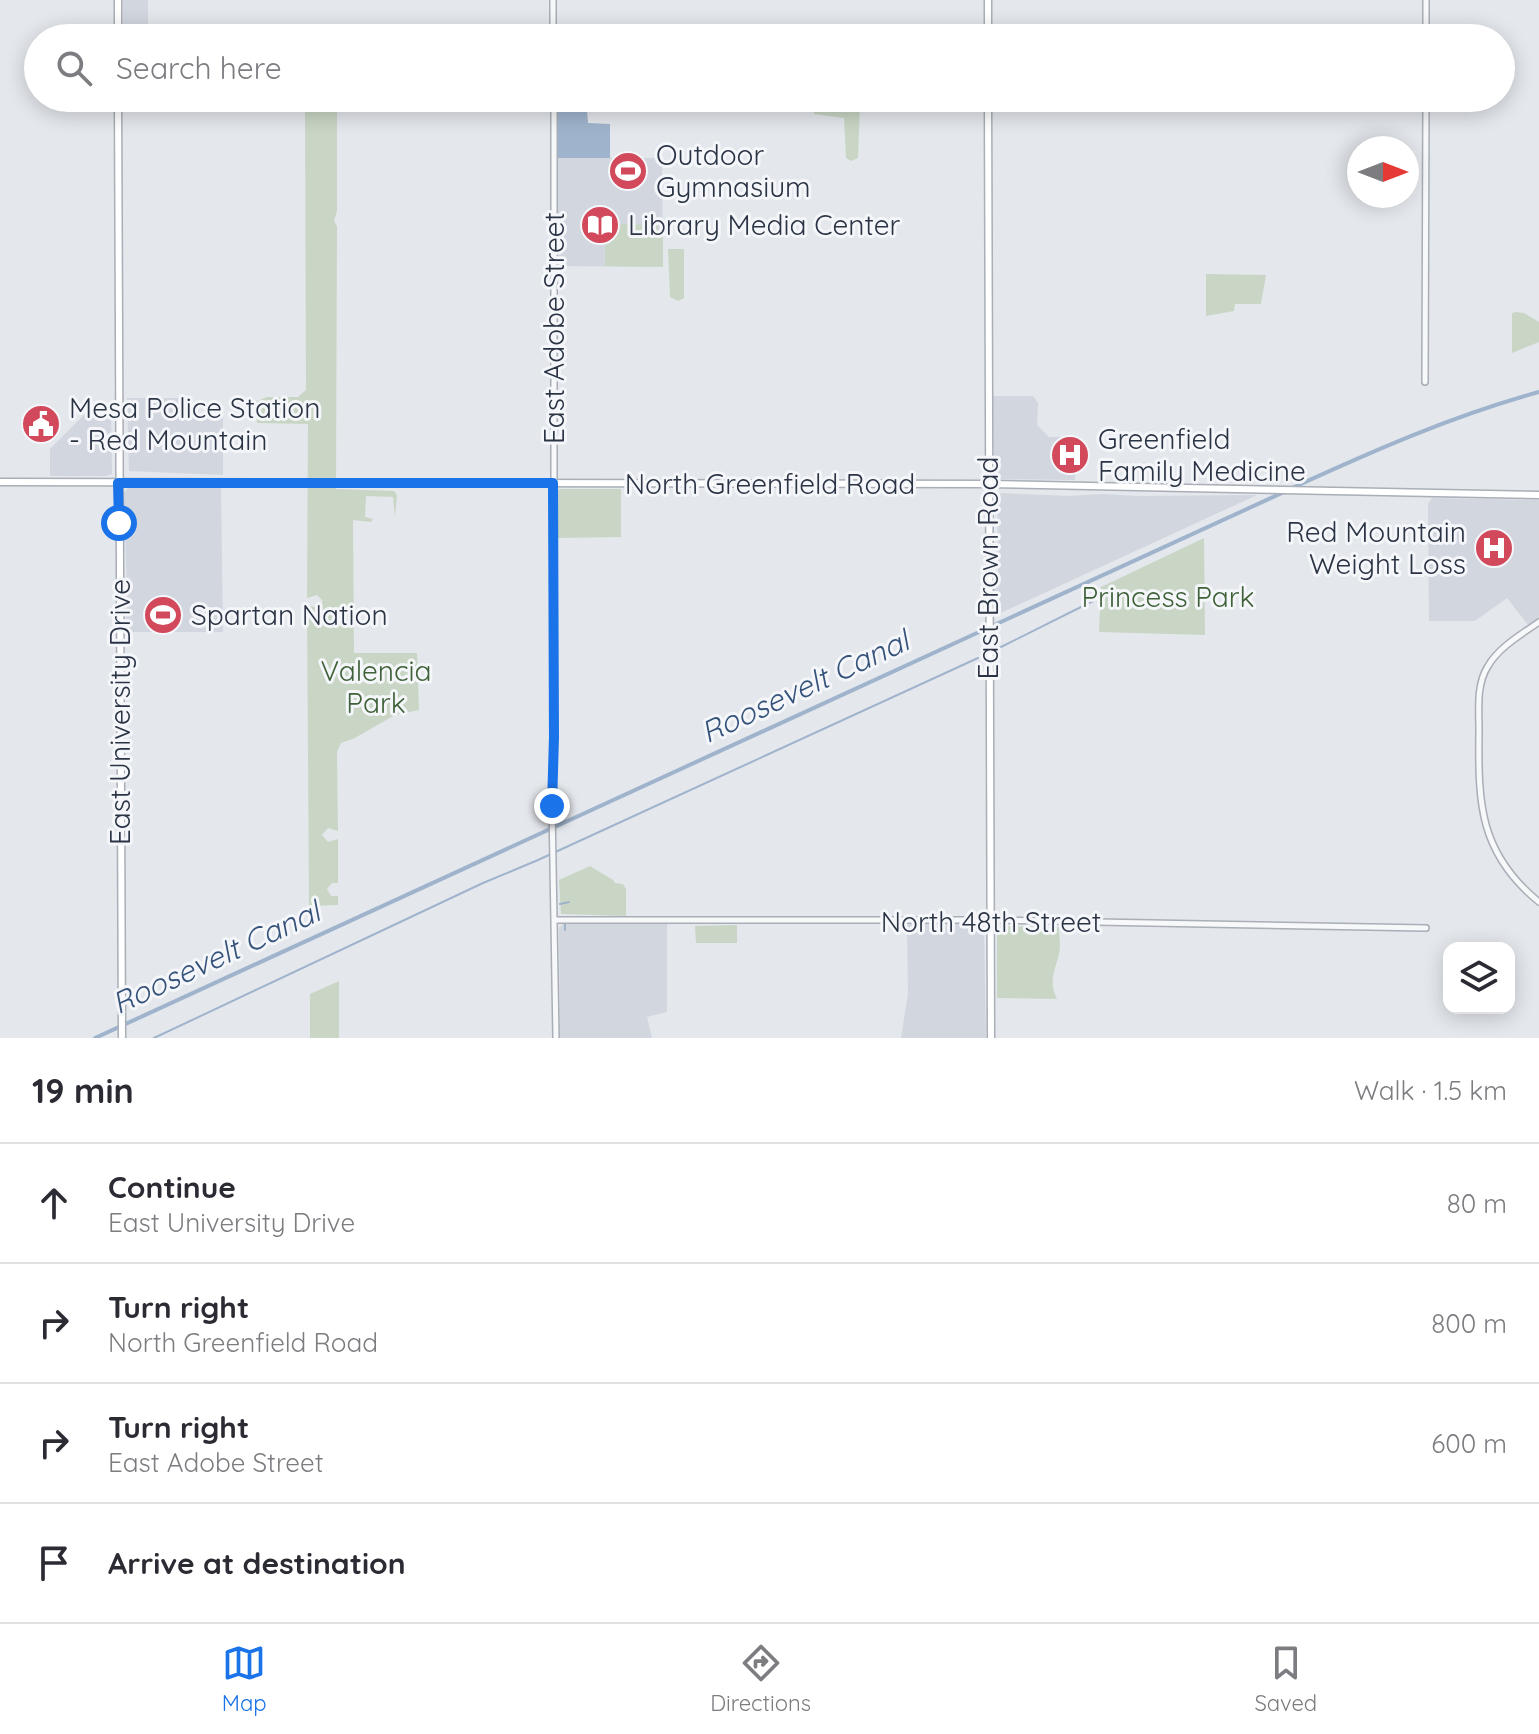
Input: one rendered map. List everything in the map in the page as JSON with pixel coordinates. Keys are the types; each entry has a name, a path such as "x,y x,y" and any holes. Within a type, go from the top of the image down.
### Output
{"main road":[{"path":"118,0 118,24"},
{"path":"988,0 988,24"},
{"name":"East University Drive","path":"118,112 122,1038"},
{"name":"East Brown Road","path":"988,112 991,1038"},
{"name":"North Greenfield Road","path":"0,482 988,484 1539,495"}],"street":[{"path":"553,0 553,24"},
{"path":"1426,0 1426,24"},
{"name":"East Adobe Street","path":"554,112 553,827 556,1038"},
{"path":"1425,382 1426,112"},
{"path":"1539,622 1494,657 1483,676 1479,694 1478,783 1483,820 1499,859 1539,902"},
{"name":"North 48th Street","path":"556,920 990,920 1426,928"}],"shaded area":[{"path":"123,0 148,0 148,24 123,24"},
{"path":"557,158 662,158 663,267 557,266"},
{"path":"993,396 1033,396 1038,403 1037,425 1049,437 1076,437 1075,480 994,477"},
{"path":"127,398 178,398 178,417 223,417 223,475 129,471"},
{"path":"85,414 111,414 112,474 50,476 50,449"},
{"path":"128,488 221,488 223,632 125,632 124,493"},
{"path":"1001,493 1069,496 1257,495 994,616 994,589 998,572 997,497"},
{"path":"1432,498 1539,500 1539,617 1529,626 1507,598 1475,621 1429,621 1428,504"},
{"path":"564,923 667,924 667,1012 647,1017 652,1038 560,1038 559,928"},
{"path":"907,924 980,924 984,927 986,1038 901,1038 908,994"}],"green space":[{"name":"Valencia Park","path":"305,112 337,112 337,211 334,221 337,226 336,489 394,491 397,495 395,517 393,497 366,496 365,517 373,519 371,522 353,520 354,653 417,653 419,710 395,715 341,743 337,752 338,831 328,828 322,835 328,842 338,839 338,883 332,883 327,889 331,896 338,896 338,905 309,906 307,605 318,608 323,601 317,595 307,598 308,424 257,423 255,402 267,397 298,397 306,390"},
{"path":"860,112 858,158 851,161 846,158 844,118 814,114"},
{"path":"613,224 658,225 658,230 663,230 663,267 605,266 605,239 613,231"},
{"path":"668,249 684,249 684,298 678,301 670,297"},
{"path":"1206,274 1266,275 1261,304 1235,304 1234,311 1206,316"},
{"path":"1512,313 1539,322 1539,342 1512,353"},
{"path":"559,489 621,489 621,537 557,538"},
{"name":"Princess Park","path":"1204,538 1205,635 1099,632 1101,587"},
{"path":"590,866 615,883 623,884 626,889 626,916 561,914 559,880"},
{"path":"737,925 737,943 696,943 695,926"},
{"path":"1059,927 1060,951 1053,981 1057,999 997,998 997,928"},
{"path":"339,981 339,1038 310,1038 310,994"}],"water":[{"path":"558,112 587,112 588,123 610,124 610,158 558,158"}],"waterway":[{"name":"Roosevelt Canal","path":"1292,488 1444,423 1539,392"},
{"name":"Roosevelt Canal","path":"95,1038 1284,492"},
{"path":"999,648 1093,601"},
{"path":"154,1038 483,883 978,658"},
{"path":"560,904 569,902"},
{"path":"565,923 565,930"}],"place":[{"name":"Outdoor Gymnasium","path":"628,171"},
{"name":"Library Media Center","path":"600,225"},
{"name":"Mesa Police Station - Red Mountain","path":"41,424"},
{"name":"Greenfield Family Medicine","path":"1070,455"},
{"name":"Red Mountain Weight Loss","path":"1494,548"},
{"name":"Spartan Nation","path":"163,615"}],"route":[{"path":"119,523 118,483 553,483 552,806"}]}
